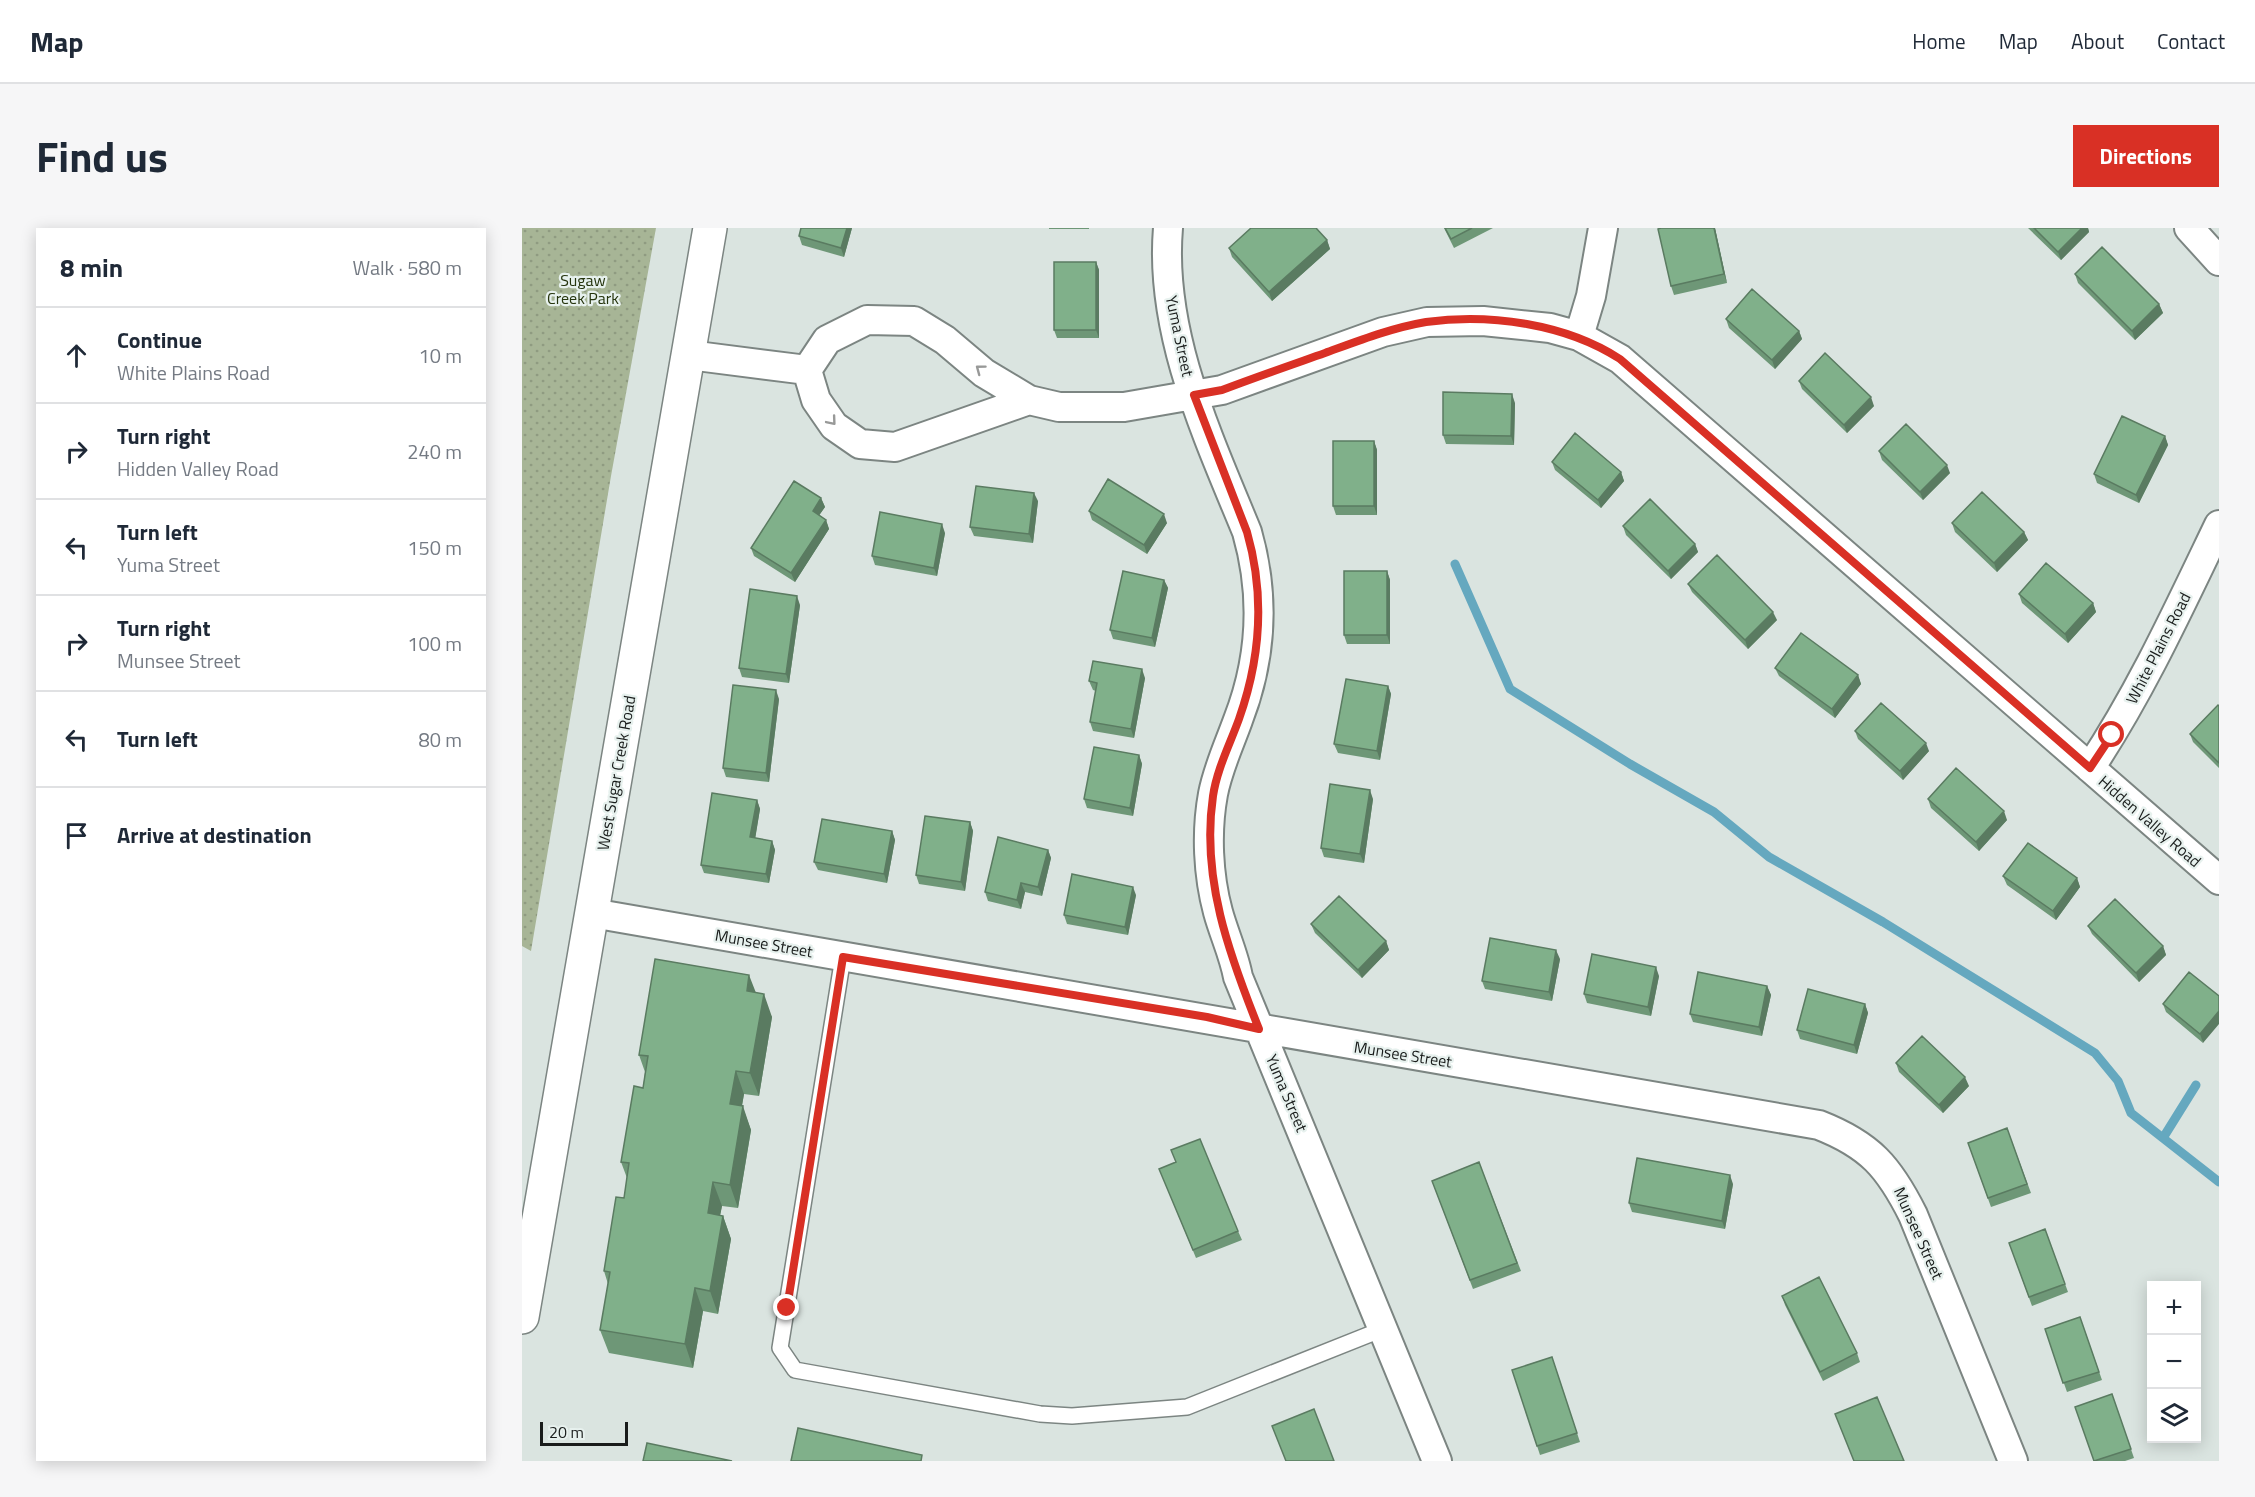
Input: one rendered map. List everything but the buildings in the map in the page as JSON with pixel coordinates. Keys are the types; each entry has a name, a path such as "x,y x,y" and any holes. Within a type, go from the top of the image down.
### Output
{"main road":[{"name":"West Sugar Creek Road","path":"522,1317 711,228"}],"street":[{"name":"Yuma Street","path":"1168,228 1170,296 1182,360 1247,532 1260,602 1253,674 1226,749 1213,794 1208,841 1218,912 1234,956 1238,977 1437,1461"},
{"path":"1579,336 1591,296 1603,228"},
{"path":"2189,228 2219,261"},
{"name":"Hidden Valley Road","path":"807,370 827,340 867,320 914,321 945,340 984,373 1029,400 1059,407 1124,407 1222,390 1383,332 1427,322 1483,321 1550,328 1579,336 1620,359 2219,880"},
{"path":"689,355 807,370 816,400 834,426 860,444 895,447 1029,400"},
{"name":"White Plains Road","path":"2090,768 2118,726 2219,525"},
{"name":"Munsee Street","path":"592,913 1207,1017 1259,1029 1808,1123 1849,1137 1875,1156 1896,1180 1913,1215 2013,1461"}],"lane":[{"path":"843,957 780,1348 795,1370 1040,1414 1072,1416 1187,1407 1383,1329"}],"green space":[{"name":"Sugaw Creek Park","path":"522,228 656,228 611,476 531,951 522,946"}],"waterway":[{"path":"1455,564 1510,689 1630,764 1714,812 1769,857 1883,922 2095,1053 2118,1081 2131,1113 2219,1182"},
{"path":"2163,1138 2196,1085"}],"route":[{"path":"787,1308 843,957 1207,1017 1259,1029 1238,977 1234,956 1218,912 1208,841 1213,794 1226,749 1253,674 1260,602 1247,532 1194,395 1222,390 1383,332 1427,322 1483,321 1550,328 1579,336 1620,359 2090,768 2112,735"}]}
